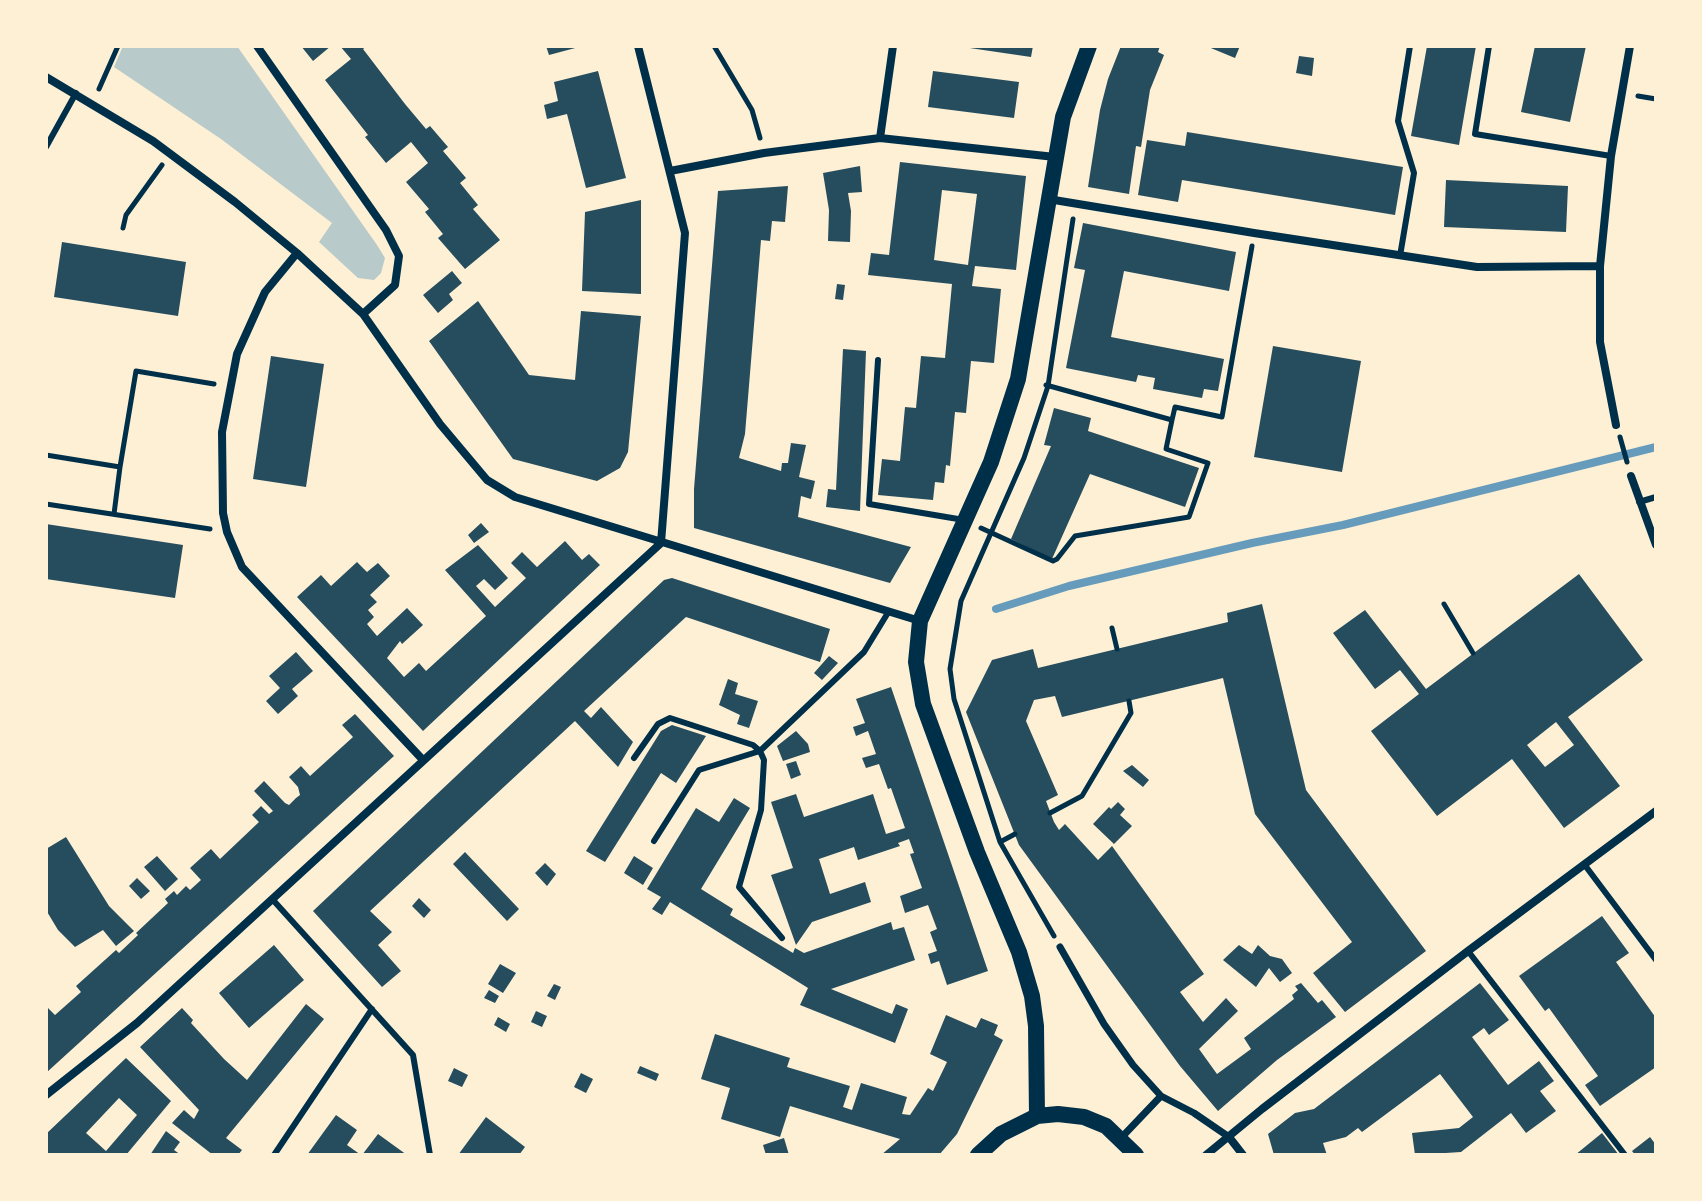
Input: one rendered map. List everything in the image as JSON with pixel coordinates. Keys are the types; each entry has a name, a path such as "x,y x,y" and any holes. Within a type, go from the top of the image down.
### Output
{"main road":[{"path":"1037,1116 1036,1026 1032,996 1019,952 977,852 923,704 916,662 920,621 991,462 1018,379 1063,117 1089,46"},
{"path":"978,1155 1001,1134 1037,1116 1058,1114 1084,1117 1106,1126 1136,1155"}],"street":[{"path":"257,46 386,230 399,256 395,285 363,314"},
{"path":"46,1095 137,1023 661,543 685,233 638,46"},
{"path":"880,138 893,46"},
{"path":"1616,425 1600,342 1600,266 1611,156 1630,46"},
{"path":"46,77 170,154 297,253 363,314 440,424 487,480 515,497 920,621"},
{"path":"670,171 764,153 880,138 1055,157"},
{"path":"1048,199 1477,267 1600,266"},
{"path":"297,253 265,292 237,354 222,432 223,513 227,532 242,567 423,760"},
{"path":"1631,476 1656,545"},
{"path":"1206,1155 1468,951 1656,811"},
{"path":"1060,947 1104,1024 1133,1065 1161,1096 1194,1113 1229,1137 1243,1155"},
{"path":"1120,1140 1161,1096"}],"lane":[{"path":"1400,256 1414,173 1398,121 1410,46"},
{"path":"1489,46 1475,134 1611,156"},
{"path":"46,147 76,93"},
{"path":"878,360 869,504 964,520"},
{"path":"1639,502 1656,497"},
{"path":"654,841 699,770 760,751 864,652 889,611"},
{"path":"634,758 658,724 670,718 753,745 760,751 764,760 761,810 739,887 782,938"},
{"path":"1584,864 1656,960"},
{"path":"273,900 413,1055 430,1155"},
{"path":"1468,951 1625,1155"},
{"path":"274,1155 372,1009"}],"path":[{"path":"93,104 118,46"},
{"path":"714,46 752,110 764,153"},
{"path":"123,228 126,215 170,154"},
{"path":"1060,947 1000,842 954,699 950,669 961,601 1024,458 1048,386 1075,203"},
{"path":"991,533 1053,561 1075,536 1189,517 1208,463 1166,449 1172,420 1175,407 1222,417 1254,233"},
{"path":"114,514 136,371 231,387"},
{"path":"1048,386 1172,420"},
{"path":"1616,425 1631,476"},
{"path":"46,455 120,467"},
{"path":"46,504 227,532"},
{"path":"1444,604 1473,653"},
{"path":"1112,628 1117,649"},
{"path":"1050,813 1082,796 1131,713 1129,701"},
{"path":"1000,842 1015,834"}],"shaded area":[{"path":"123,46 237,46 377,245 385,258 381,273 374,280 358,278 319,242 332,223 221,139 114,67"}],"building":[{"path":"301,46 331,46 313,61"},
{"path":"340,46 367,46 363,49 426,129 430,126 448,147 443,151 466,178 460,183 478,205 473,209 500,240 465,269 438,238 443,234 425,212 429,209 406,182 428,163 411,142 386,163 325,80 351,59"},
{"path":"546,46 579,46 579,47 549,55"},
{"path":"956,46 1033,46 1031,57"},
{"path":"1121,46 1160,46 1158,52 1164,55 1150,90 1141,147 1136,146 1129,194 1088,187 1100,110"},
{"path":"1206,46 1240,46 1235,58"},
{"path":"1427,46 1476,46 1459,145 1411,136"},
{"path":"1535,46 1586,46 1570,122 1521,112"},
{"path":"1299,56 1314,58 1312,76 1296,73"},
{"path":"598,71 626,178 586,188 567,114 547,119 544,105 558,101 554,82"},
{"path":"933,71 1019,82 1014,118 928,107"},
{"path":"1187,132 1403,167 1395,215 1182,180 1178,202 1138,195 1147,140 1185,146"},
{"path":"900,162 1026,176 1016,270 975,266 972,286 1001,289 994,363 971,361 966,413 955,412 950,466 946,465 944,483 935,482 933,500 878,495 882,459 900,461 905,407 916,408 921,356 945,358 952,284 868,275 871,253 889,255","holes":["942,190 977,194 968,265 934,260"]},
{"path":"860,166 862,192 848,193 850,242 828,241 829,210 823,173"},
{"path":"1446,180 1568,186 1566,232 1444,227"},
{"path":"788,186 785,222 772,221 770,241 761,240 745,434 739,458 781,471 782,463 788,463 791,443 806,445 799,477 815,481 811,499 801,496 798,517 911,547 890,583 694,528 694,489 718,191"},
{"path":"641,200 641,294 582,291 585,212"},
{"path":"1083,223 1236,252 1229,291 1124,271 1111,337 1224,359 1218,391 1204,389 1202,398 1153,389 1155,378 1138,375 1136,382 1066,368 1085,270 1074,268"},
{"path":"62,242 186,262 178,316 54,297"},
{"path":"452,271 462,283 449,294 453,300 438,313 423,295"},
{"path":"837,284 845,285 843,300 835,299"},
{"path":"478,301 529,375 575,380 581,311 641,316 628,452 620,468 597,481 513,459 429,341"},
{"path":"1273,346 1361,361 1342,472 1254,457"},
{"path":"843,349 866,351 860,511 826,507 828,489 836,490"},
{"path":"271,356 324,364 306,487 253,479"},
{"path":"1054,408 1091,418 1088,431 1199,468 1185,507 1090,474 1052,559 1011,539 1051,446 1044,445"},
{"path":"481,523 489,532 474,543 468,535"},
{"path":"46,524 183,545 175,598 46,579"},
{"path":"565,541 582,560 589,554 600,565 423,731 297,597 321,575 331,586 357,562 367,572 378,563 390,576 370,595 377,602 368,610 374,617 367,624 377,636 407,608 423,625 402,644 400,641 387,658 404,677 419,663 426,671 486,616 445,570 478,545 508,578 495,590 484,579 476,586 495,607 526,578 511,563 522,552 537,567"},
{"path":"1579,574 1643,660 1568,717 1620,786 1564,828 1512,759 1437,816 1371,731 1419,694 1400,670 1375,689 1333,633 1365,610 1426,689","holes":["1556,722 1574,745 1545,767 1527,745"]},
{"path":"672,578 830,629 820,662 686,617 584,711 591,718 601,707 633,742 618,767 575,721 370,911 392,932 378,945 401,971 382,987 313,911 664,580"},
{"path":"1262,604 1306,790 1426,951 1345,1012 1313,973 1352,942 1255,814 1223,678 1062,717 1055,696 1034,700 1026,721 1058,795 1046,801 1059,830 1065,824 1098,860 1112,846 1204,974 1180,992 1203,1022 1226,998 1238,1011 1199,1049 1217,1074 1251,1049 1244,1038 1294,999 1292,995 1298,990 1295,986 1301,983 1318,1003 1322,1000 1336,1017 1277,1060 1218,1111 1180,1066 1019,845 966,712 992,660 1033,649 1038,668 1228,622 1227,613"},
{"path":"296,652 313,671 292,689 298,696 278,714 266,701 280,688 269,676"},
{"path":"829,656 838,663 822,680 814,673"},
{"path":"728,679 738,683 735,694 758,701 749,728 737,724 740,715 719,705"},
{"path":"891,687 988,971 947,985 939,961 931,964 928,954 937,951 930,932 937,929 928,905 905,913 900,896 922,888 910,854 914,853 909,839 898,843 900,846 858,860 854,847 819,859 830,894 865,882 871,902 812,922 796,945 771,875 793,868 771,802 796,794 804,817 873,794 886,834 905,828 879,764 866,768 862,758 876,754 868,731 856,736 853,727 865,723 856,699"},
{"path":"355,714 394,756 46,1073 46,1010 48,1008 55,1015 81,992 76,986 138,935 136,933 168,903 165,899 174,891 177,895 186,886 190,890 201,880 190,868 211,849 220,859 259,822 252,815 261,806 269,814 273,811 254,791 264,781 289,805 300,795 298,787 289,777 301,766 310,776 353,737 342,725"},
{"path":"672,725 706,736 676,783 661,773 605,862 586,851 661,731"},
{"path":"796,731 808,744 810,752 783,761 777,746"},
{"path":"796,761 801,775 791,779 786,764"},
{"path":"1132,765 1149,780 1143,787 1123,771"},
{"path":"734,798 750,808 701,889 733,909 730,915 793,953 795,948 804,953 891,922 893,930 904,927 915,960 831,989 892,1014 896,1004 908,1009 895,1043 800,1005 808,988 670,902 662,915 652,909 661,897 647,889 696,808 719,822"},
{"path":"1118,802 1125,809 1120,815 1132,826 1114,844 1093,824"},
{"path":"66,837 109,906 134,931 116,946 103,930 75,947 58,930 46,910 46,849"},
{"path":"465,852 519,909 507,921 453,864"},
{"path":"157,856 178,879 165,891 144,867"},
{"path":"634,856 653,868 643,885 624,873"},
{"path":"545,863 556,874 547,886 535,873"},
{"path":"137,878 150,891 141,899 129,886"},
{"path":"419,898 431,910 424,918 412,906"},
{"path":"1602,916 1629,953 1616,962 1656,1018 1656,1067 1600,1106 1585,1085 1598,1076 1549,1008 1545,1011 1519,976"},
{"path":"274,945 304,980 249,1028 219,993"},
{"path":"1239,945 1252,954 1258,945 1270,956 1282,959 1292,973 1280,982 1269,968 1256,987 1223,960"},
{"path":"500,964 516,973 503,993 488,984"},
{"path":"1480,983 1509,1020 1489,1035 1484,1028 1472,1037 1508,1085 1539,1061 1554,1081 1540,1091 1556,1111 1526,1133 1511,1113 1461,1152 1415,1155 1412,1133 1459,1128 1473,1117 1440,1074 1362,1132 1358,1128 1346,1137 1323,1143 1327,1155 1274,1155 1268,1134 1295,1113 1314,1109"},
{"path":"554,984 561,987 555,1000 547,996"},
{"path":"489,990 499,996 495,1003 484,998"},
{"path":"306,1004 324,1019 226,1138 242,1150 238,1155 213,1155 172,1123 184,1110 194,1119 199,1110 140,1047 182,1008 193,1020 191,1023 247,1080"},
{"path":"536,1011 547,1016 542,1027 531,1022"},
{"path":"946,1015 976,1028 981,1018 998,1025 994,1035 1003,1040 957,1134 939,1155 881,1155 900,1139 790,1106 780,1137 721,1119 730,1088 701,1079 715,1034 790,1058 787,1067 850,1086 843,1107 852,1110 861,1083 907,1097 902,1114 910,1115 928,1088 933,1091 947,1062 930,1054"},
{"path":"498,1017 510,1024 506,1032 494,1025"},
{"path":"126,1058 171,1101 126,1155 49,1155 46,1152 46,1134","holes":["119,1098 137,1115 106,1151 86,1133"]},
{"path":"640,1066 659,1074 656,1081 637,1073"},
{"path":"454,1068 468,1075 462,1087 448,1081"},
{"path":"581,1073 593,1079 586,1093 574,1087"},
{"path":"336,1115 357,1130 347,1145 361,1155 307,1155"},
{"path":"486,1117 525,1147 519,1155 458,1155"},
{"path":"166,1131 180,1142 174,1150 181,1155 150,1155"},
{"path":"1602,1133 1619,1155 1575,1155"},
{"path":"378,1134 407,1155 362,1155"},
{"path":"1650,1137 1656,1145 1656,1155 1635,1155 1632,1151"},
{"path":"784,1138 789,1155 766,1155 763,1145"}],"waterway":[{"path":"996,609 1069,586 1343,525 1656,447"}]}
